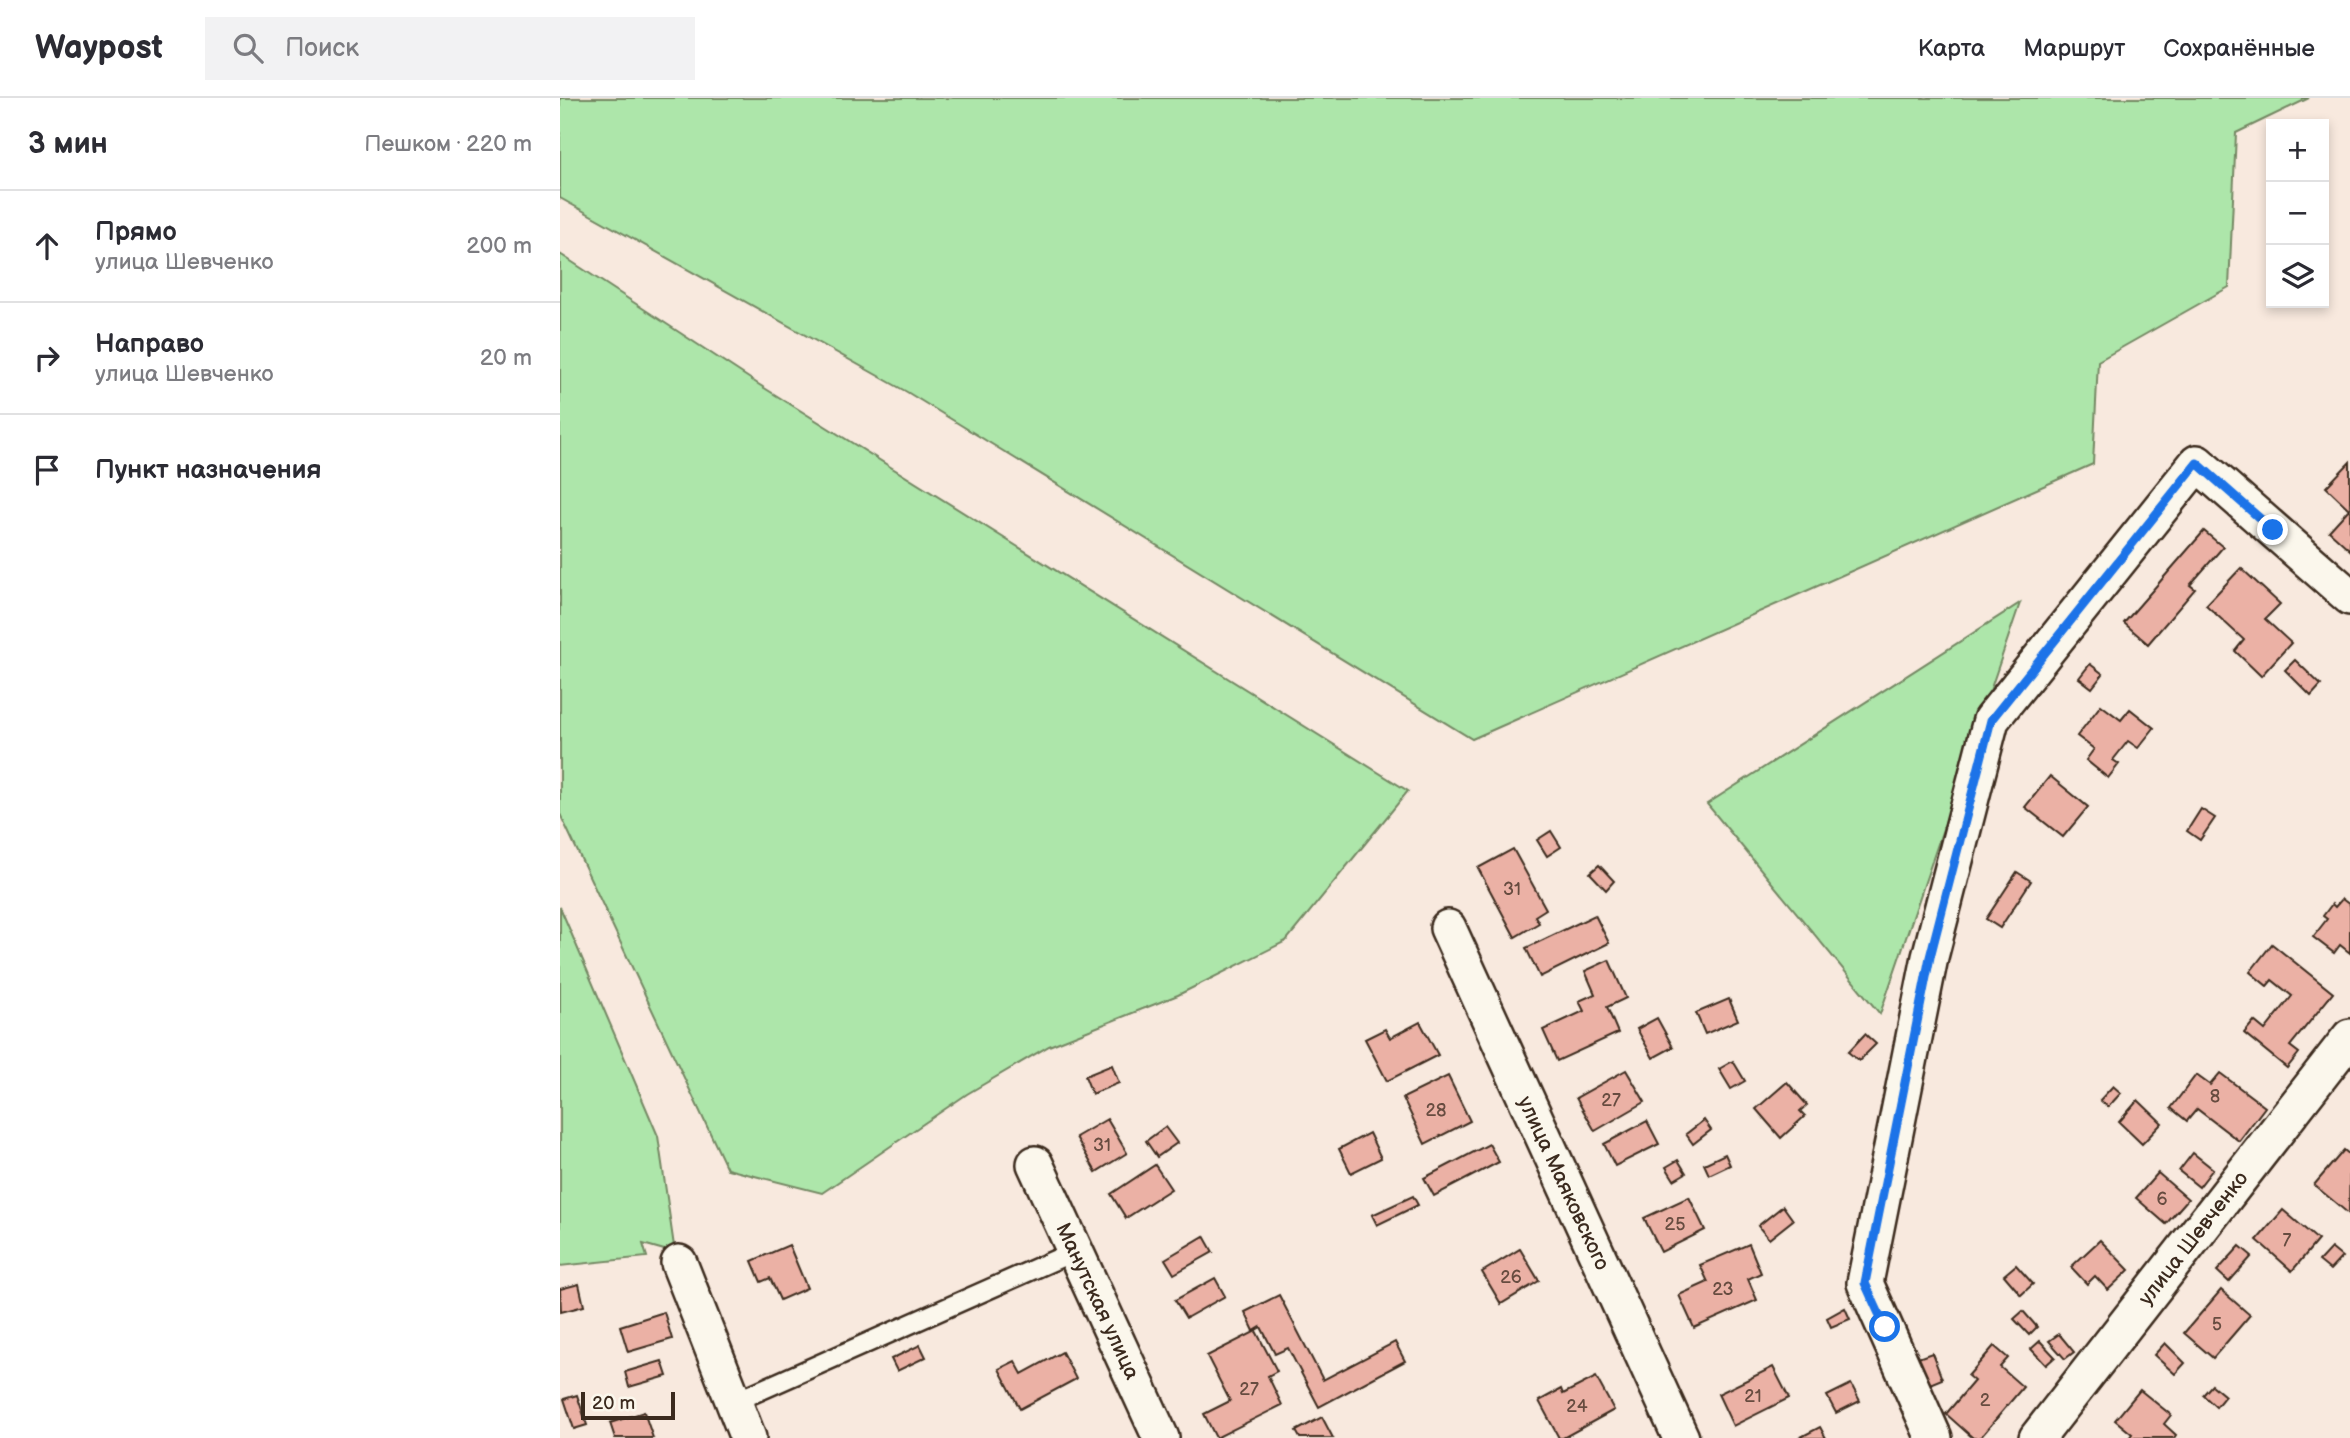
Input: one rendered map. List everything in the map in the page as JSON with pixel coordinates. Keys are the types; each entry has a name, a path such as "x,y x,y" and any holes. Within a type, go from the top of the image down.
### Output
{"street":[{"path":"1934,1438 1865,1283 1930,957 1991,720 2197,463 2350,597"},
{"name":"улица Маяковского","path":"1448,928 1681,1438"},
{"name":"улица Шевченко","path":"2037,1438 2350,1037"},
{"name":"Манутская улица","path":"1035,1164 1161,1438"},
{"path":"679,1263 748,1438"}],"lane":[{"path":"734,1402 1075,1251"}],"green space":[{"path":"560,98 2309,98 2236,133 2229,287 2098,361 2093,464 1472,739 907,392 560,198"},
{"path":"560,254 758,384 1408,791 1286,941 1178,995 1049,1046 967,1094 822,1193 727,1169 560,814"},
{"path":"2020,603 1880,1014 1707,804"},
{"path":"560,907 658,1136 675,1253 643,1244 647,1257 560,1266"}],"building":[{"path":"2350,462 2350,550 2329,531 2349,509 2326,487"},
{"path":"2204,531 2223,547 2190,585 2195,589 2148,644 2124,623"},
{"path":"2241,568 2280,604 2265,619 2291,643 2261,676 2235,651 2244,640 2206,605"},
{"path":"2295,660 2321,685 2311,696 2285,670"},
{"path":"2090,664 2103,674 2092,688 2079,678"},
{"path":"2101,705 2121,720 2130,709 2154,728 2138,748 2128,741 2113,760 2119,764 2108,778 2086,760 2094,749 2077,736"},
{"path":"2050,776 2088,807 2063,837 2025,807"},
{"path":"2201,809 2215,818 2200,840 2187,831"},
{"path":"1551,831 1561,847 1547,856 1537,840"},
{"path":"1513,849 1546,909 1535,916 1539,923 1515,937 1478,868"},
{"path":"1599,865 1614,881 1606,890 1590,873"},
{"path":"2017,872 2031,881 2000,928 1986,919"},
{"path":"2342,899 2350,905 2350,953 2340,945 2334,953 2313,937 2327,919 2323,916 2332,904 2335,907"},
{"path":"1595,915 1609,943 1540,977 1526,948"},
{"path":"2272,944 2333,993 2290,1046 2299,1053 2287,1068 2244,1033 2254,1021 2265,1030 2292,996 2272,980 2267,986 2250,972"},
{"path":"1609,960 1626,998 1607,1007 1618,1033 1557,1061 1543,1030 1584,1011 1579,1001 1595,994 1585,971"},
{"path":"1729,999 1738,1020 1705,1034 1696,1013"},
{"path":"1657,1018 1673,1047 1653,1058 1637,1029"},
{"path":"1420,1022 1438,1055 1387,1081 1365,1039 1385,1029 1390,1038"},
{"path":"1865,1034 1876,1044 1859,1061 1848,1052"},
{"path":"1733,1061 1745,1081 1731,1089 1719,1069"},
{"path":"1112,1065 1119,1083 1092,1094 1085,1076"},
{"path":"1626,1070 1645,1102 1595,1131 1576,1098"},
{"path":"2220,1073 2265,1107 2239,1141 2197,1109 2187,1121 2171,1108 2196,1075 2210,1085"},
{"path":"1448,1076 1470,1121 1425,1144 1403,1098"},
{"path":"1787,1082 1807,1105 1800,1111 1805,1116 1781,1138 1756,1109"},
{"path":"2113,1086 2121,1093 2108,1107 2100,1100"},
{"path":"2138,1100 2162,1123 2142,1144 2119,1122"},
{"path":"1107,1119 1127,1153 1096,1172 1076,1137"},
{"path":"1704,1120 1711,1130 1693,1144 1686,1134"},
{"path":"1647,1121 1659,1144 1615,1166 1604,1144"},
{"path":"1165,1127 1177,1143 1157,1157 1146,1141"},
{"path":"1369,1133 1381,1158 1351,1173 1339,1149"},
{"path":"1489,1144 1499,1162 1434,1196 1424,1178"},
{"path":"2344,1150 2350,1155 2349,1214 2314,1185"},
{"path":"2193,1153 2213,1169 2199,1187 2179,1171"},
{"path":"1725,1154 1730,1165 1709,1175 1704,1164"},
{"path":"1678,1160 1686,1173 1674,1180 1666,1167"},
{"path":"1155,1165 1171,1189 1126,1218 1111,1194"},
{"path":"2158,1173 2188,1199 2166,1224 2136,1198"},
{"path":"1413,1196 1418,1205 1377,1225 1372,1215"},
{"path":"1689,1197 1705,1230 1661,1252 1644,1218"},
{"path":"1783,1206 1793,1220 1769,1239 1758,1226"},
{"path":"2283,1210 2318,1240 2292,1271 2257,1240"},
{"path":"1204,1236 1213,1252 1174,1274 1165,1259"},
{"path":"2100,1240 2129,1270 2108,1290 2095,1276 2087,1284 2071,1267"},
{"path":"1749,1244 1761,1273 1748,1279 1757,1300 1694,1328 1679,1295 1708,1282 1700,1265"},
{"path":"789,1245 807,1288 780,1300 770,1278 761,1282 752,1261"},
{"path":"2240,1246 2252,1256 2229,1282 2217,1271"},
{"path":"2331,1248 2342,1257 2330,1270 2319,1261"},
{"path":"1520,1249 1539,1281 1501,1304 1482,1272"},
{"path":"2016,1265 2033,1284 2021,1295 2004,1275"},
{"path":"1215,1278 1225,1296 1186,1318 1175,1300"},
{"path":"579,1284 584,1306 561,1312 560,1289"},
{"path":"2221,1290 2250,1315 2213,1358 2184,1333"},
{"path":"1279,1295 1323,1380 1395,1342 1405,1361 1319,1407 1288,1348 1275,1354 1261,1327 1254,1331 1245,1312"},
{"path":"1845,1308 1850,1319 1831,1327 1827,1318"},
{"path":"2023,1311 2037,1327 2029,1335 2014,1319"},
{"path":"664,1312 672,1339 628,1352 620,1326"},
{"path":"1256,1331 1277,1371 1268,1376 1282,1405 1216,1438 1204,1414 1230,1401 1207,1356"},
{"path":"2059,1334 2074,1352 2065,1359 2049,1341"},
{"path":"2040,1341 2055,1357 2046,1365 2031,1349"},
{"path":"2165,1343 2185,1363 2175,1374 2154,1355"},
{"path":"920,1345 926,1357 897,1371 891,1359"},
{"path":"1994,1346 2008,1358 2000,1367 2023,1387 1980,1438 1973,1438 1946,1414 1974,1381 1968,1376"},
{"path":"1062,1352 1076,1379 1020,1409 999,1369 1015,1361 1022,1374"},
{"path":"1932,1353 1942,1379 1925,1386 1915,1359"},
{"path":"662,1361 667,1376 629,1387 625,1372"},
{"path":"1773,1367 1789,1398 1733,1426 1718,1394"},
{"path":"1596,1377 1614,1410 1559,1438 1539,1401 1561,1389 1563,1394"},
{"path":"1851,1384 1860,1401 1836,1413 1827,1396"},
{"path":"2212,1385 2225,1396 2216,1407 2203,1395"},
{"path":"2140,1390 2171,1415 2164,1424 2176,1435 2174,1438 2129,1438 2132,1434 2115,1420"},
{"path":"577,1395 587,1425 574,1429 564,1399"},
{"path":"644,1412 653,1438 615,1438 610,1423"},
{"path":"1322,1417 1333,1438 1300,1438 1296,1431"},
{"path":"1820,1427 1826,1438 1799,1438"}],"route":[{"path":"1885,1327 1865,1283 1930,957 1991,720 2197,463 2273,530"}]}
